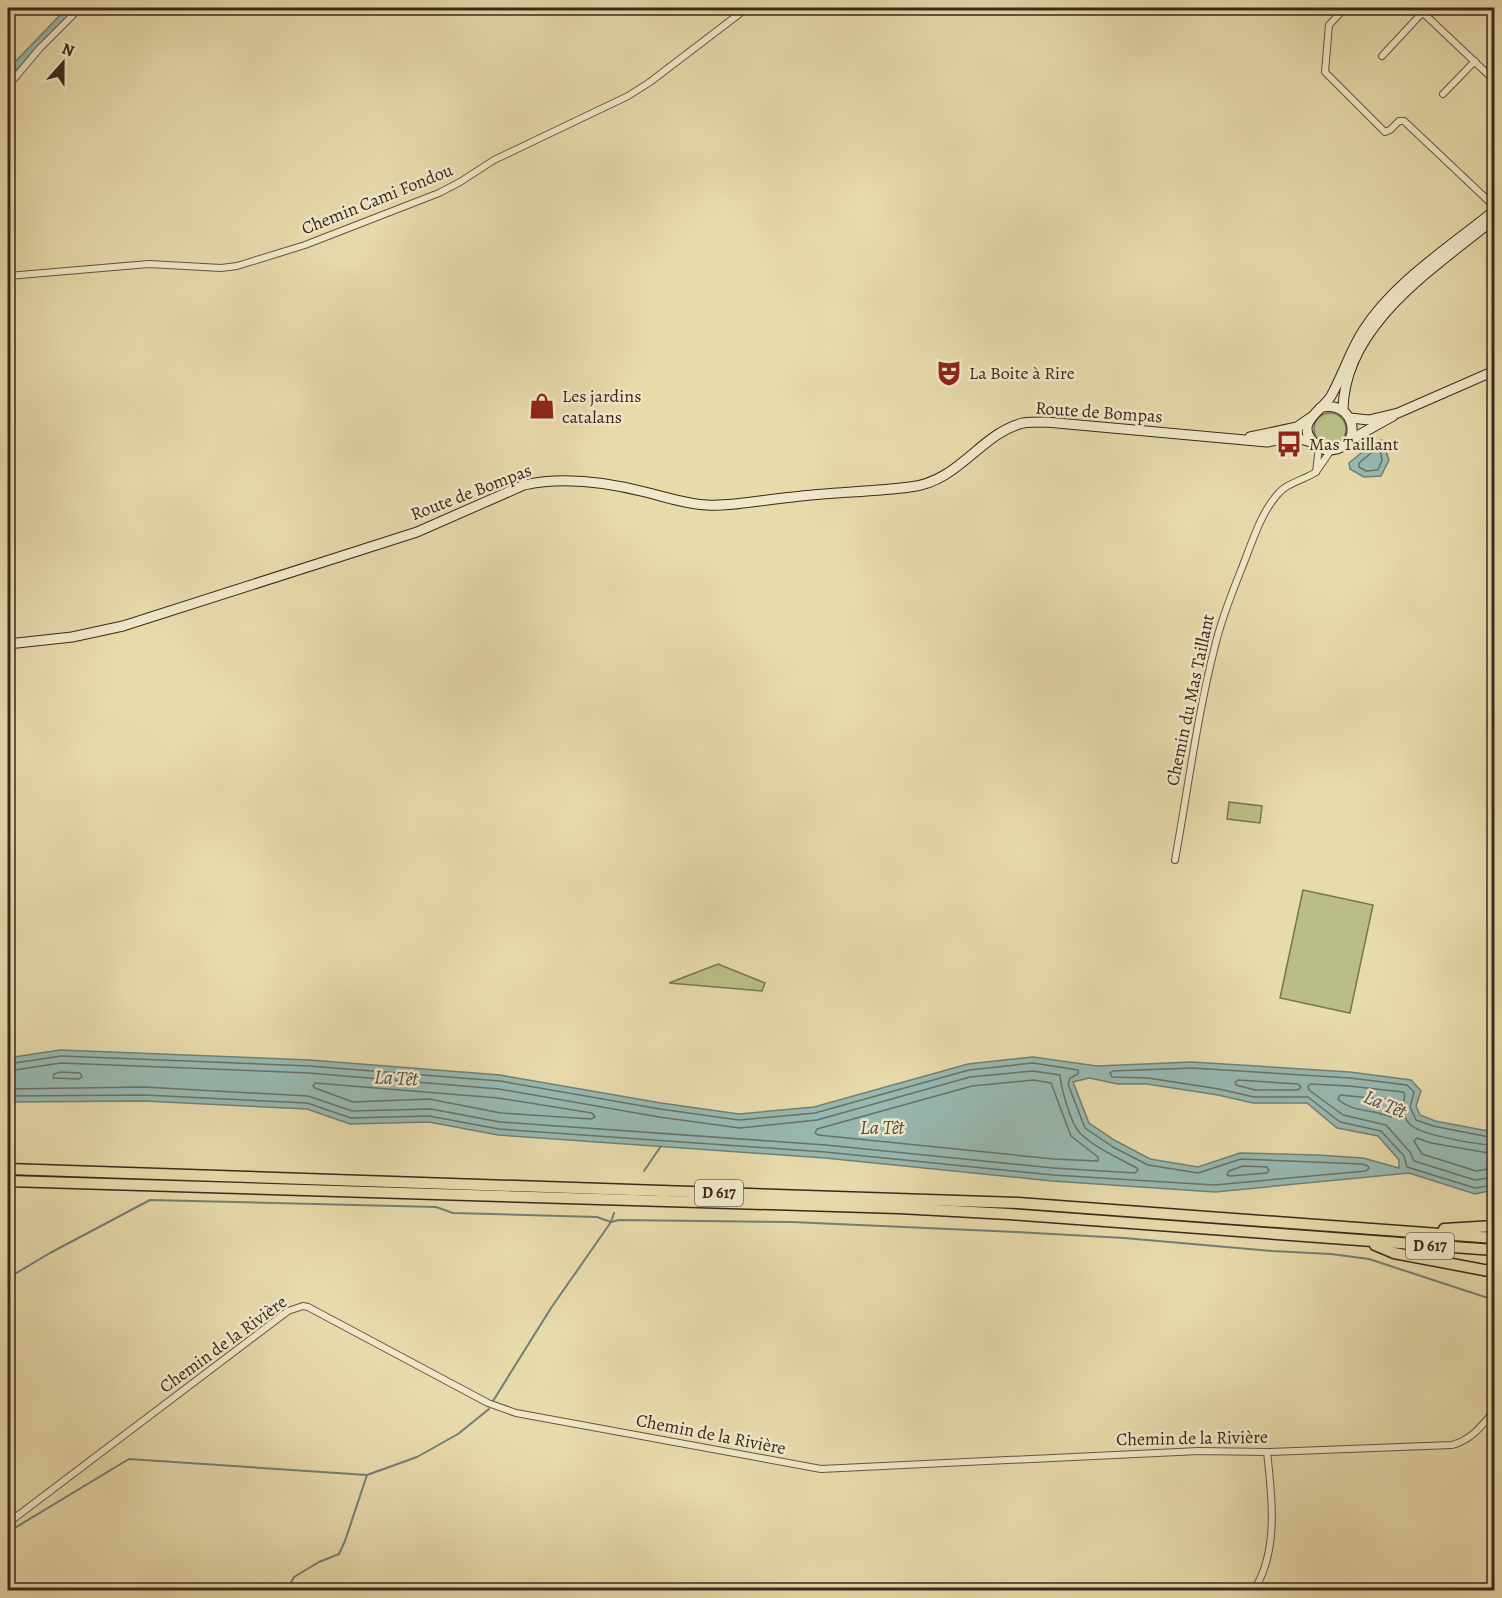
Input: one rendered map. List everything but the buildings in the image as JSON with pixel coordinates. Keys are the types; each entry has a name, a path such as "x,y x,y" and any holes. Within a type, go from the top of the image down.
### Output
{"highway":[{"name":"D 617","path":"8,1169 640,1191 922,1198 1063,1206 1494,1238"},
{"name":"D 617","path":"8,1181 910,1209 1032,1215 1494,1250"},
{"path":"1400,1231 1494,1226"},
{"path":"1366,1241 1394,1253 1494,1272"}],"main road":[{"path":"1490,8 1494,13"},
{"path":"1228,439 1280,432 1297,427 1310,418 1332,395 1364,329 1386,301 1414,274 1494,211"},
{"path":"1348,441 1352,430 1347,414 1347,376 1355,358 1382,316 1415,283 1494,219"},
{"path":"1228,439 1268,442 1294,437 1332,450 1343,446 1398,413 1494,371"},
{"path":"1320,408 1332,406 1347,414 1369,420 1398,413"},
{"path":"1310,418 1308,431 1316,445"},
{"name":"Route de Bompas","path":"8,644 72,638 123,626 417,532 524,485 540,481 604,483 684,503 710,506 912,487 932,483 1004,432 1023,423 1046,422 1228,439"}],"street":[{"path":"8,86 78,8"},
{"name":"Chemin Cami Fondou","path":"8,276 149,264 221,268 237,266 305,244 439,193 494,160 628,96 650,82 747,8"},
{"path":"1345,8 1329,25 1325,72 1385,132 1399,121 1404,121 1494,206"},
{"path":"1382,56 1420,10 1494,80"},
{"path":"1443,94 1475,61"},
{"path":"1316,445 1316,472"},
{"path":"1316,472 1332,450"},
{"name":"Chemin du Mas Taillant","path":"1175,860 1207,681 1225,612 1252,543 1272,501 1288,486 1307,479 1316,472"},
{"name":"Chemin de la Rivière","path":"8,1523 288,1311 303,1306 488,1403 516,1413 821,1470 1199,1450 1267,1452 1452,1446 1463,1443 1473,1436 1494,1411"},
{"path":"1254,1590 1261,1580 1269,1551 1271,1488 1267,1452"}],"green space":[{"path":"1330,413 1341,418 1346,429 1341,440 1330,445 1319,440 1314,429 1319,418"},
{"path":"1229,802 1262,806 1260,823 1227,819"},
{"path":"1303,890 1373,905 1350,1013 1280,998"},
{"path":"718,964 765,983 762,991 669,983"}],"water":[{"path":"67,8 75,8 18,69 8,70 8,62 15,62"},
{"path":"1382,440 1389,460 1381,476 1364,477 1350,469 1349,463 1376,441"},
{"name":"La Têt","path":"60,1050 310,1060 500,1075 739,1114 814,1107 968,1064 1033,1057 1097,1066 1192,1062 1350,1072 1411,1080 1421,1091 1416,1106 1420,1115 1435,1121 1494,1132 1494,1190 1475,1194 1409,1173 1215,1192 1052,1181 825,1158 498,1135 429,1122 350,1124 307,1109 144,1101 8,1102 8,1058","holes":["1089,1078 1118,1084 1147,1084 1253,1103 1307,1103 1337,1128 1378,1136 1399,1160 1399,1168 1363,1158 1317,1155 1240,1153 1198,1167 1150,1159 1089,1123 1073,1082"]}],"waterway":[{"path":"644,1171 661,1146"},
{"path":"8,1278 150,1200 436,1207 453,1213 597,1217 611,1222 619,1220 792,1222 1124,1238 1369,1259 1494,1300"},
{"path":"493,1401 551,1308 611,1222 614,1213"},
{"path":"8,1532 129,1459 367,1475 417,1457 458,1434 489,1409"},
{"path":"287,1590 294,1577 319,1562 339,1554 367,1475"}],"place":[{"name":"La Boite à Rire","path":"949,373"},
{"name":"Les jardins catalans","path":"542,406"},
{"name":"Mas Taillant","path":"1289,444"}]}
